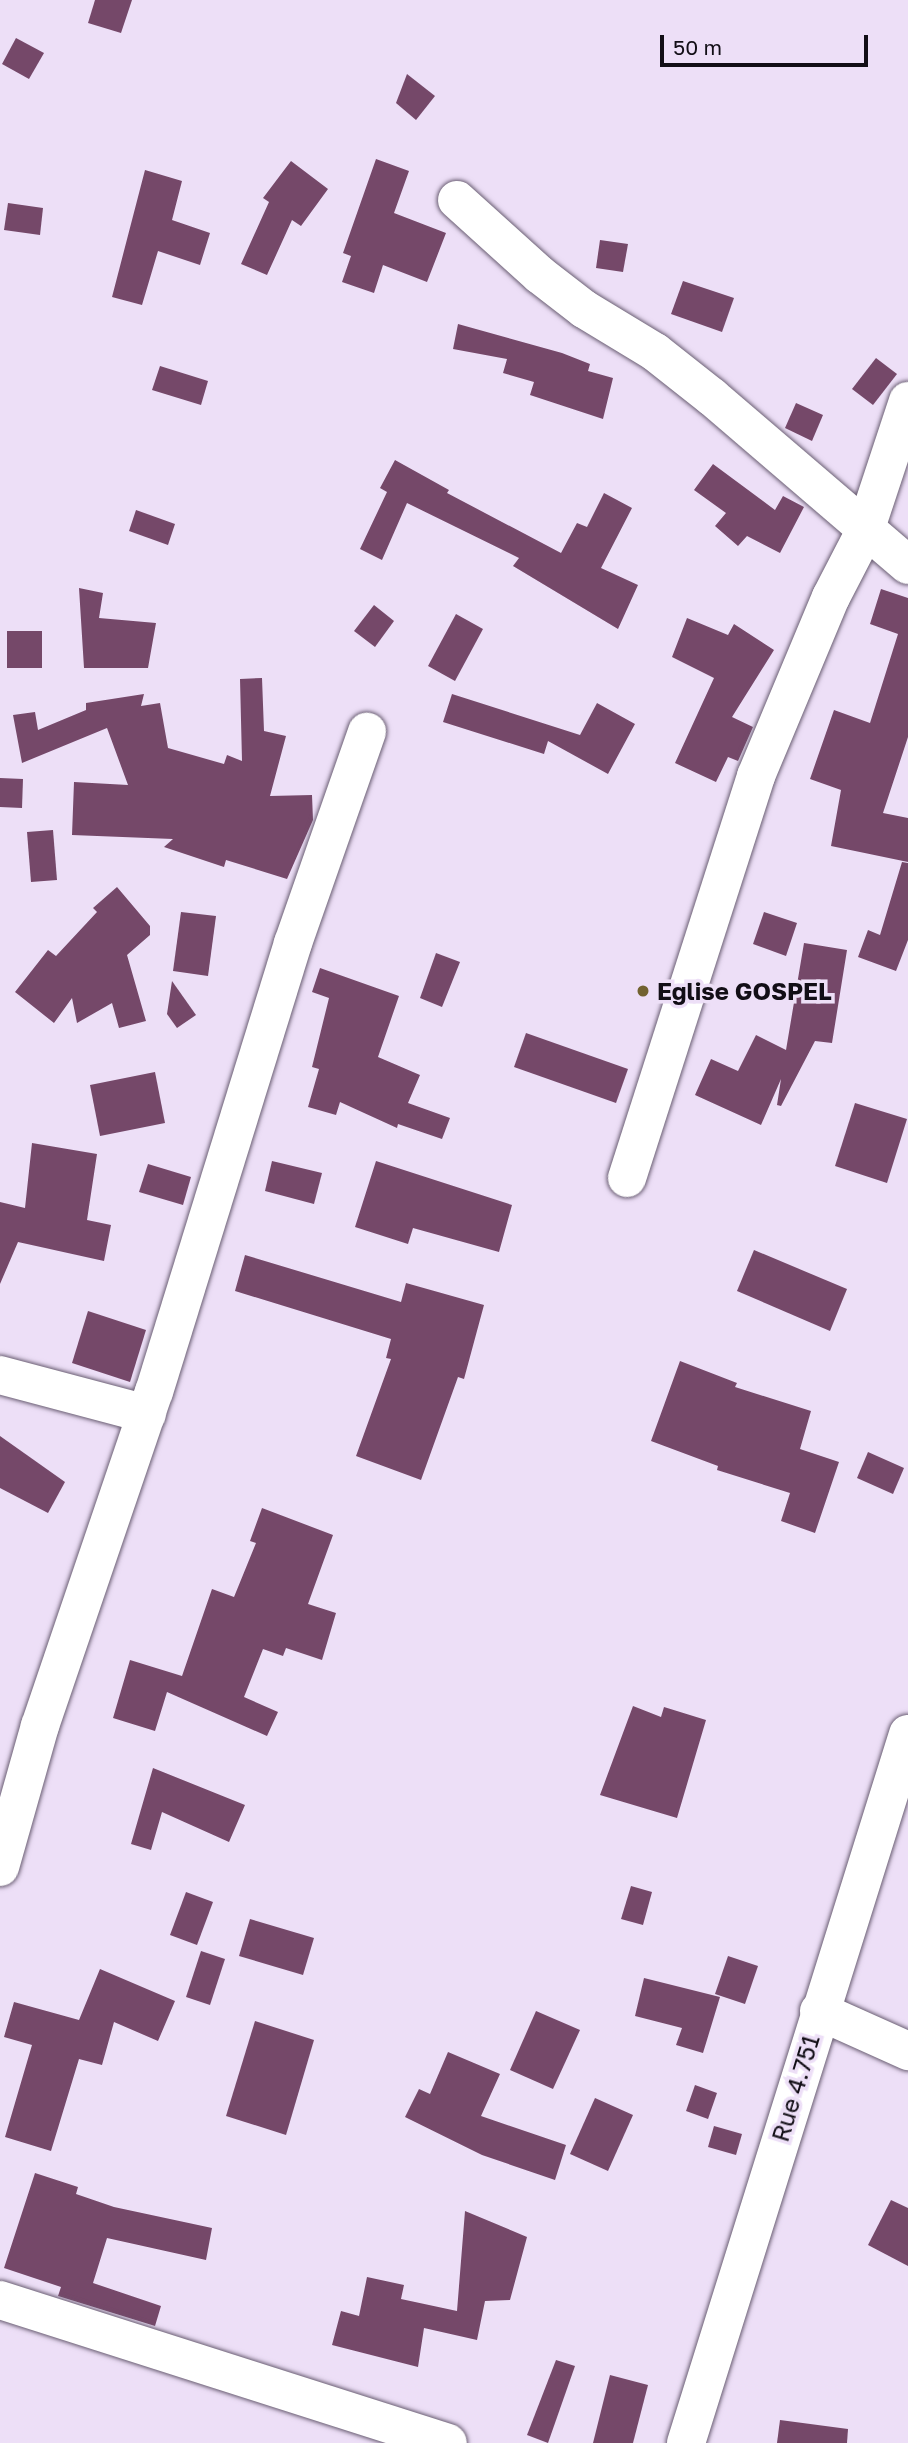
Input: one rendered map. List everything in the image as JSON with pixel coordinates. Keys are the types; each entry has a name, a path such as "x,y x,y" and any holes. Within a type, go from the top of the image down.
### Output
{"street":[{"path":"457,200 551,284 655,352 712,397 865,531 908,565"},
{"path":"627,1178 773,728 865,531 908,401"},
{"path":"0,1867 40,1726 147,1414 293,943 367,732"},
{"path":"0,1375 147,1414"},
{"name":"Rue 4.751","path":"685,2443 908,1734"},
{"path":"819,2011 908,2051"},
{"path":"0,2300 448,2443"}],"building":[{"path":"95,0 132,0 121,33 88,23"},
{"path":"16,38 44,53 29,79 2,64"},
{"path":"407,74 435,96 416,120 396,103"},
{"path":"376,159 409,171 394,213 446,233 427,282 383,265 374,293 342,282 351,256 343,253"},
{"path":"291,161 328,189 301,226 292,220 267,275 241,264 269,202 263,198"},
{"path":"145,170 182,181 172,220 210,233 200,265 158,251 142,305 112,297"},
{"path":"8,203 43,208 40,235 4,230"},
{"path":"600,240 628,244 623,272 596,268"},
{"path":"683,281 734,298 722,332 671,314"},
{"path":"458,324 562,353 590,364 588,371 613,378 603,419 530,395 534,382 503,373 507,359 453,349"},
{"path":"876,358 897,374 873,405 852,389"},
{"path":"160,366 208,381 201,405 152,390"},
{"path":"796,403 823,415 812,441 785,428"},
{"path":"395,460 449,490 447,493 561,553 577,523 587,527 604,493 632,508 601,568 638,585 618,629 513,566 519,558 407,503 382,560 360,549 387,492 380,488"},
{"path":"713,464 775,510 783,496 804,507 780,553 747,536 738,546 715,526 726,513 694,490"},
{"path":"136,510 175,524 168,545 129,531"},
{"path":"79,588 103,593 99,618 156,623 148,668 84,668"},
{"path":"881,589 908,598 908,737 883,813 908,818 908,862 831,846 841,790 810,779 834,710 870,723 898,634 870,624"},
{"path":"374,605 394,621 375,647 354,631"},
{"path":"456,614 483,629 455,681 428,666"},
{"path":"687,618 728,635 734,624 774,650 732,717 753,727 738,761 728,757 716,782 675,763 714,678 672,657"},
{"path":"7,631 42,631 42,668 7,668"},
{"path":"262,678 264,731 286,736 270,796 312,795 313,820 287,879 226,860 224,867 164,847 173,839 72,835 74,782 128,785 107,728 22,763 13,715 35,712 38,730 86,710 86,703 144,694 141,706 160,703 168,748 224,764 227,755 242,761 240,679"},
{"path":"452,694 580,735 597,703 635,724 608,774 548,741 544,754 443,722"},
{"path":"0,778 23,779 22,808 0,807"},
{"path":"53,830 57,880 31,882 27,832"},
{"path":"902,862 908,863 908,940 896,971 858,957 868,930 880,935"},
{"path":"117,887 150,926 150,935 127,955 146,1021 119,1028 112,1003 77,1023 72,998 54,1023 15,992 48,950 56,956 97,912 93,908"},
{"path":"181,912 216,916 208,976 173,971"},
{"path":"764,912 797,923 786,956 753,944"},
{"path":"804,943 847,950 832,1043 815,1041 781,1106 777,1105 781,1079 761,1125 695,1095 711,1059 738,1071 756,1035 786,1050"},
{"path":"436,953 460,962 442,1007 420,998"},
{"path":"320,968 399,996 378,1057 420,1075 408,1103 450,1118 442,1139 398,1124 397,1128 340,1102 336,1115 308,1107 319,1069 312,1067 329,998 312,992"},
{"path":"172,981 196,1015 177,1028 167,1014"},
{"path":"526,1033 628,1069 616,1103 514,1067"},
{"path":"155,1072 165,1123 100,1136 90,1085"},
{"path":"855,1103 907,1119 887,1183 835,1166"},
{"path":"32,1143 97,1154 87,1220 111,1225 104,1261 18,1242 0,1284 0,1202 25,1208"},
{"path":"272,1161 322,1173 314,1204 265,1191"},
{"path":"376,1161 512,1205 499,1252 413,1228 408,1244 355,1227"},
{"path":"148,1164 191,1177 183,1205 139,1192"},
{"path":"754,1250 847,1289 830,1331 737,1291"},
{"path":"245,1255 401,1302 406,1283 484,1305 464,1379 458,1377 421,1480 356,1456 391,1359 386,1358 391,1339 235,1291"},
{"path":"88,1311 146,1330 130,1382 72,1363"},
{"path":"680,1361 737,1383 735,1387 811,1411 800,1449 839,1462 815,1533 781,1521 790,1493 717,1470 718,1466 651,1441"},
{"path":"0,1436 65,1482 48,1513 0,1488"},
{"path":"868,1452 904,1468 893,1494 857,1478"},
{"path":"262,1508 333,1535 308,1604 336,1613 322,1660 286,1648 283,1656 263,1649 244,1697 278,1712 267,1736 167,1692 155,1731 113,1718 130,1660 182,1676 212,1589 234,1597 256,1543 250,1541"},
{"path":"633,1706 661,1717 664,1707 706,1720 677,1818 600,1795"},
{"path":"153,1768 245,1805 229,1842 162,1812 151,1850 131,1844"},
{"path":"631,1886 652,1892 643,1925 621,1919"},
{"path":"186,1892 213,1902 197,1945 170,1935"},
{"path":"250,1919 314,1938 303,1975 239,1956"},
{"path":"201,1951 225,1959 210,2005 186,1997"},
{"path":"728,1956 758,1966 745,2004 715,1994"},
{"path":"100,1969 175,2001 158,2041 114,2022 102,2065 79,2059 51,2151 5,2137 32,2045 4,2037 14,2002 79,2020"},
{"path":"644,1978 720,1997 703,2053 676,2045 682,2028 635,2016"},
{"path":"536,2011 580,2030 553,2089 510,2070"},
{"path":"255,2021 314,2040 286,2135 226,2116"},
{"path":"448,2052 500,2074 481,2116 566,2145 555,2180 482,2155 405,2117 419,2089 430,2094"},
{"path":"695,2085 717,2093 708,2119 686,2111"},
{"path":"595,2098 633,2115 608,2171 570,2154"},
{"path":"714,2126 742,2134 736,2155 708,2147"},
{"path":"35,2173 78,2187 76,2194 114,2207 212,2228 206,2260 107,2238 93,2283 161,2306 155,2326 58,2296 61,2287 4,2268"},
{"path":"891,2200 908,2208 908,2266 868,2245"},
{"path":"465,2211 527,2237 510,2300 485,2301 477,2340 424,2328 418,2367 332,2345 341,2311 359,2316 367,2277 404,2285 401,2299 457,2311"},
{"path":"556,2360 575,2366 548,2443 527,2435"},
{"path":"610,2375 648,2385 633,2443 593,2443"},
{"path":"780,2420 848,2429 847,2443 777,2443"}],"place":[{"name":"Eglise GOSPEL","path":"643,991"}]}
